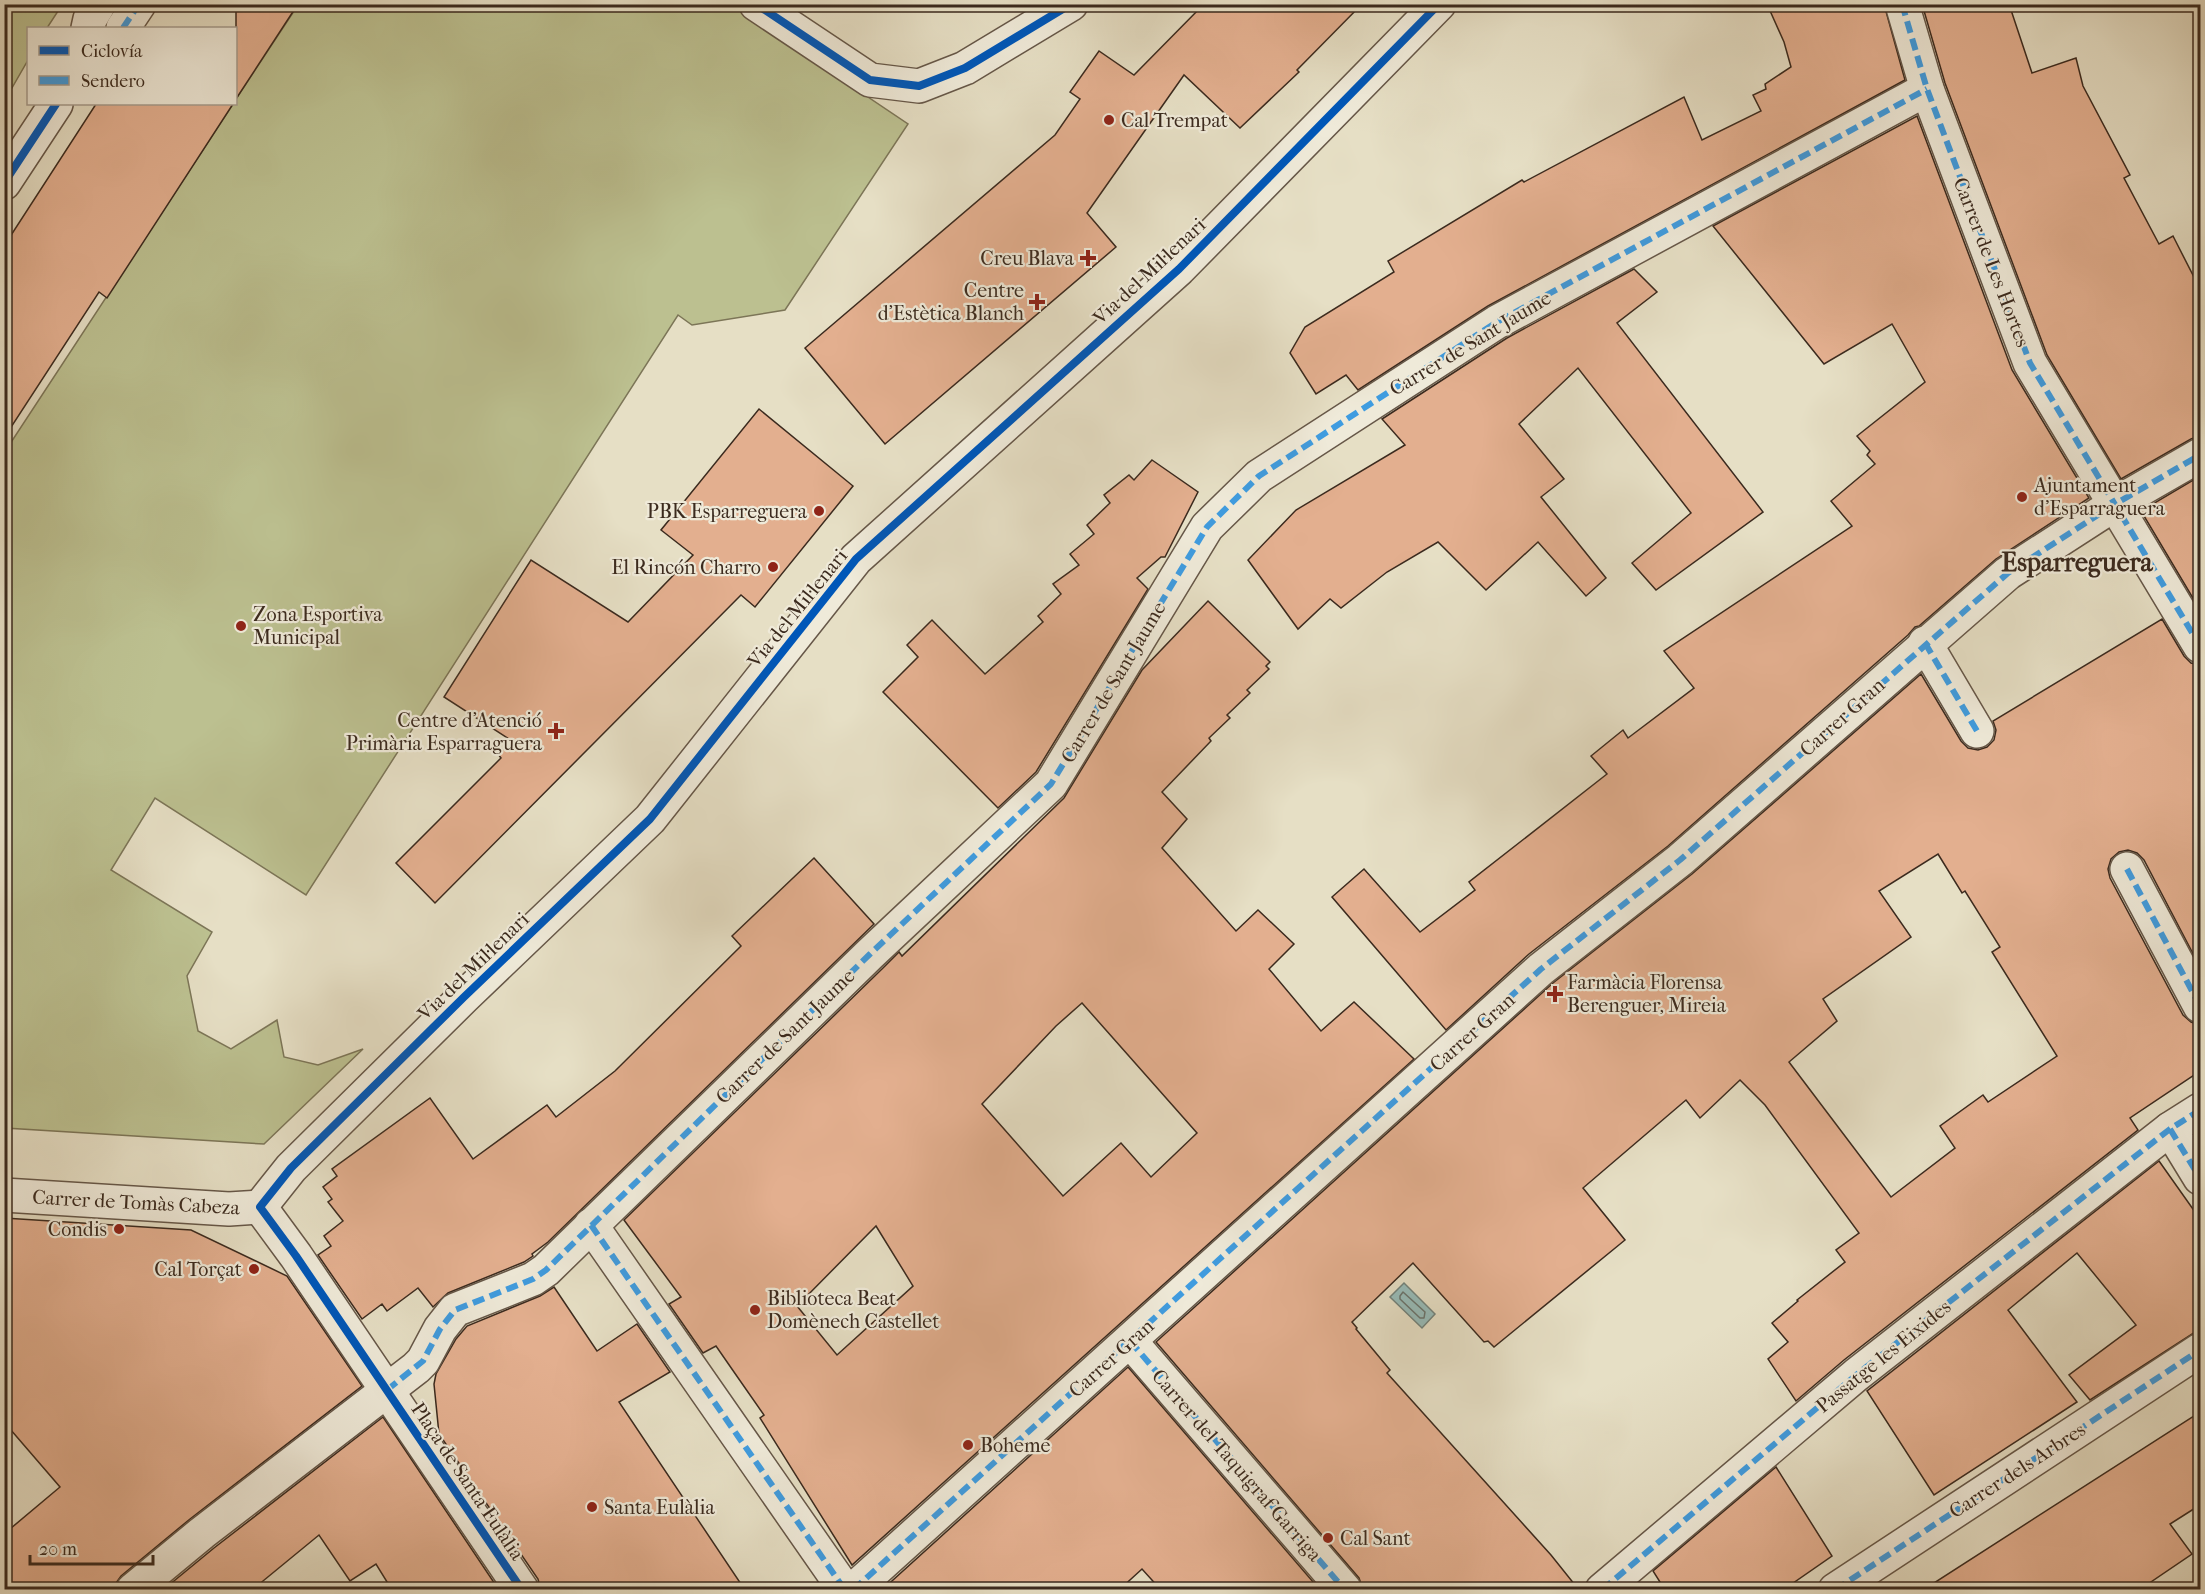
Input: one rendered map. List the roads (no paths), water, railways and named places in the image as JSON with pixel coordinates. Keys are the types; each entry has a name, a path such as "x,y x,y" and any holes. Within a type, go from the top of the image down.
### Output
{"street":[{"path":"88,27 99,4"},
{"path":"124,27 138,4"},
{"path":"756,4 870,80 919,86 965,68 1071,4"},
{"name":"Via del Mil·lenari","path":"260,1207 291,1168 464,997 650,819 856,559 1179,268 1439,4"},
{"name":"Carrer de Les Hortes","path":"1902,4 1927,88 2030,363 2200,646"},
{"name":"Carrer de Sant Jaume","path":"133,1590 211,1526 423,1361 440,1329 455,1310 533,1279 546,1270 870,954 1051,784 1207,527 1259,476 1497,322 1927,88"},
{"path":"4,183 55,105"},
{"name":"Carrer Gran","path":"853,1590 1542,969 1680,860 2007,573 2115,504 2200,455"},
{"path":"1925,643 1977,731"},
{"path":"2127,869 2200,1006"},
{"path":"2185,1120 2200,1178"},
{"name":"Passatge les Eixides","path":"1602,1590 1856,1375 2185,1120"},
{"name":"Carrer de Tomàs Cabeza","path":"4,1195 229,1209 260,1207 387,1390"},
{"path":"591,1225 845,1590"},
{"name":"Carrer del Taquigraf Garriga","path":"1130,1341 1345,1590"},
{"name":"Carrer dels Arbres","path":"1835,1590 2200,1350"},
{"name":"Plaça de Santa Eulàlia","path":"387,1390 522,1590"}],"water":[{"path":"1404,1283 1435,1314 1422,1328 1390,1297"}],"place":[{"name":"Cal Trempat","path":"1109,120"},
{"name":"Creu Blava","path":"1088,258"},
{"name":"Centre d'Estètica Blanch","path":"1037,302"},
{"name":"Ajuntament d'Esparraguera","path":"2022,497"},
{"name":"PBK Esparreguera","path":"819,511"},
{"name":"El Rincón Charro","path":"773,567"},
{"name":"Zona Esportiva Municipal","path":"241,626"},
{"name":"Centre d'Atenció Primària Esparraguera","path":"556,731"},
{"name":"Farmàcia Florensa Berenguer, Mireia","path":"1555,994"},
{"name":"Condis","path":"119,1229"},
{"name":"Cal Torçat","path":"254,1269"},
{"name":"Biblioteca Beat Domènech Castellet","path":"755,1310"},
{"name":"Boheme","path":"968,1445"},
{"name":"Santa Eulàlia","path":"592,1507"},
{"name":"Cal Sant","path":"1328,1538"}],"district":[{"name":"Esparreguera","path":"2077,562"}]}
